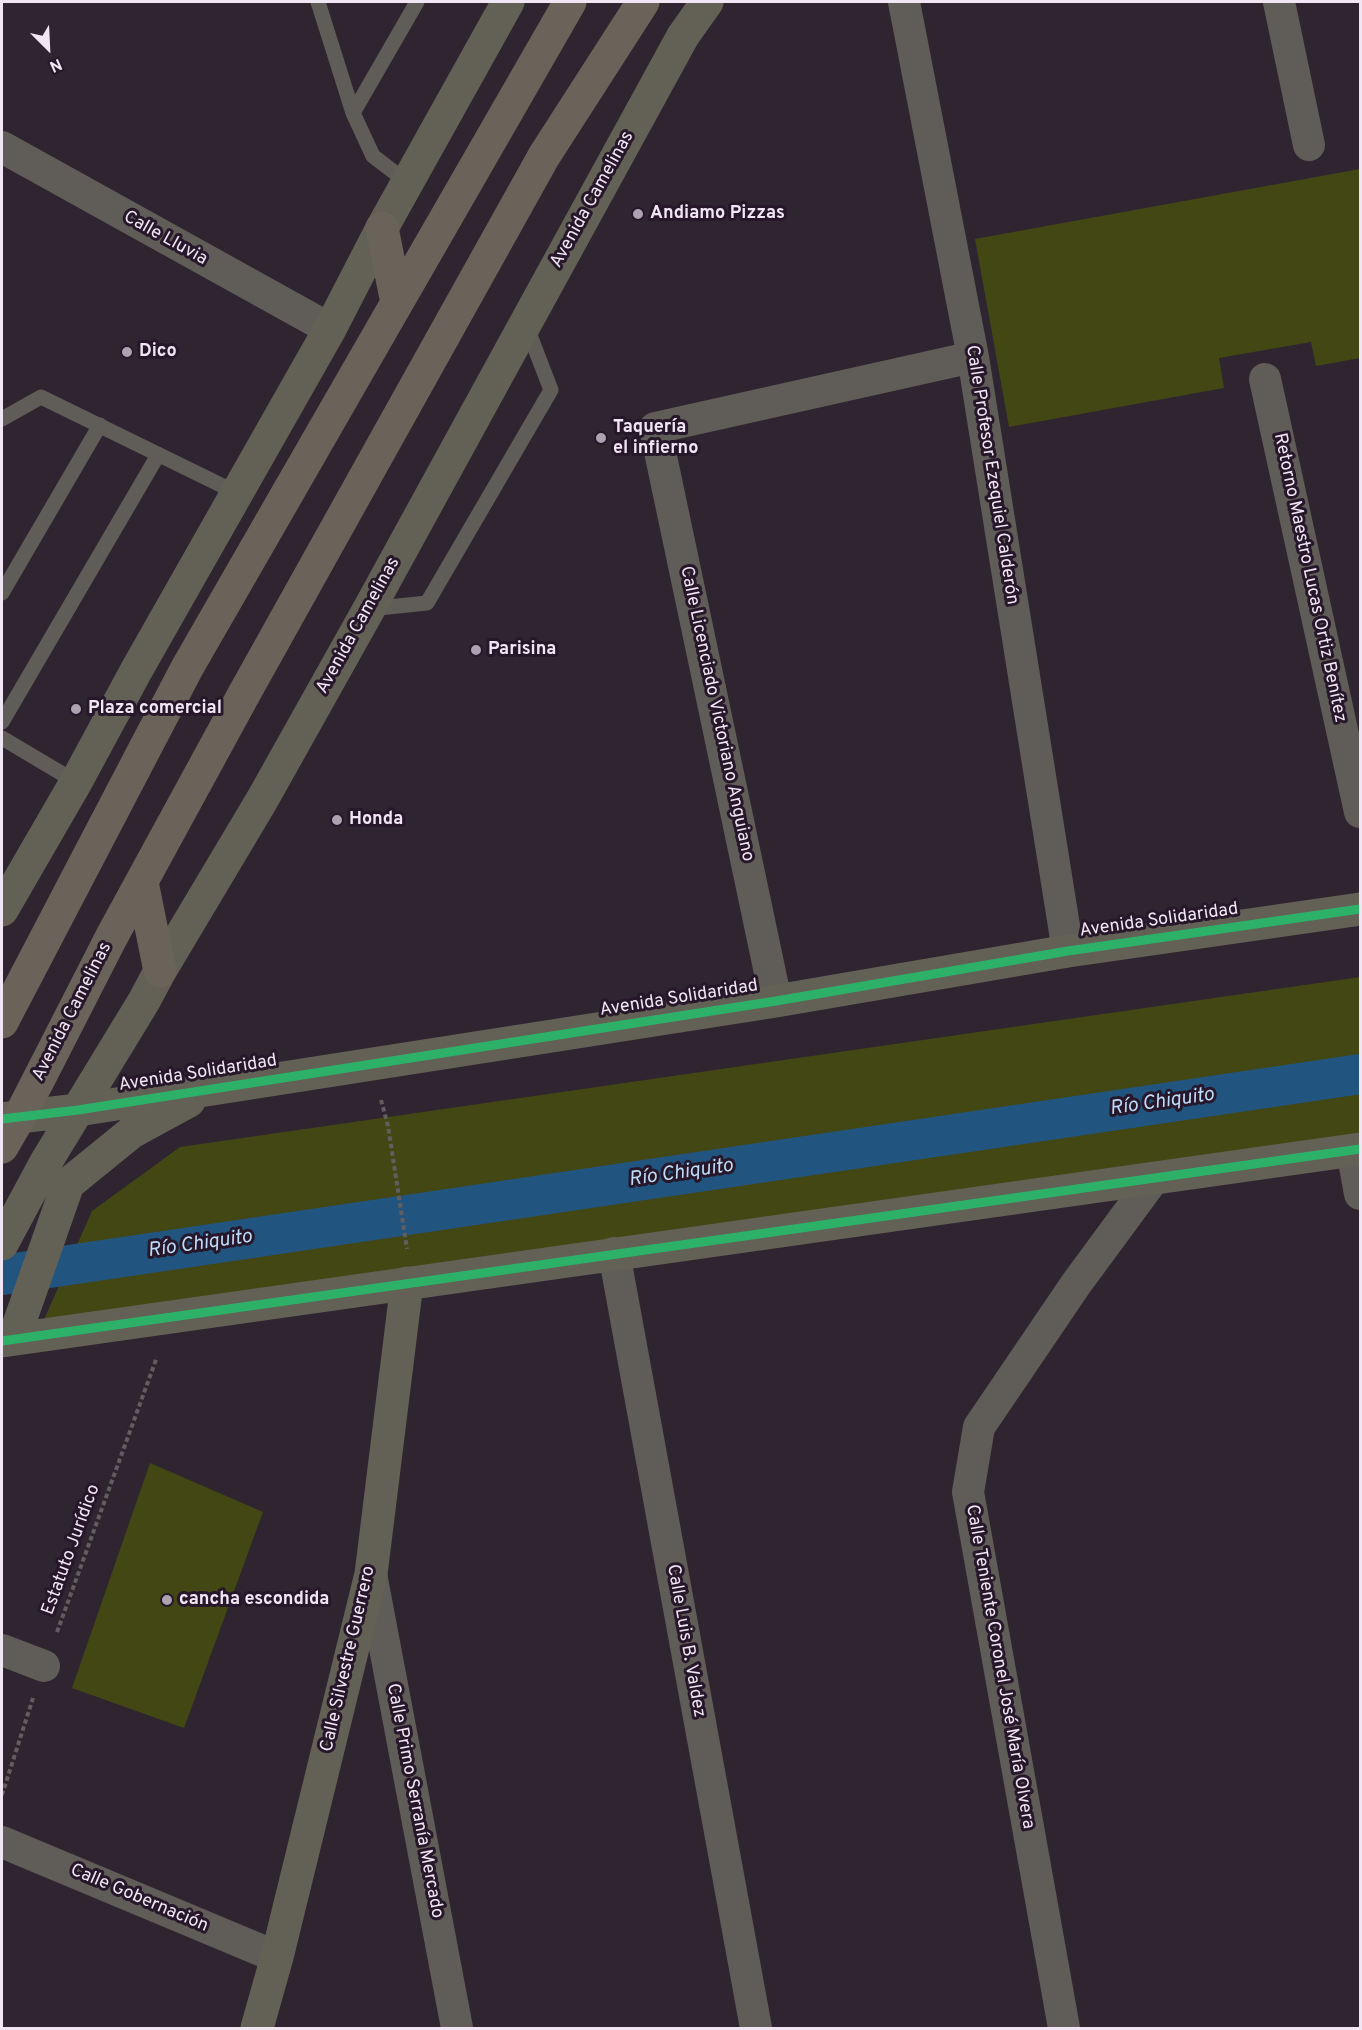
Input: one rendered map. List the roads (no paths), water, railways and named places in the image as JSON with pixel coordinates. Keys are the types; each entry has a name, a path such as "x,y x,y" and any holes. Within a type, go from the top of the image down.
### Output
{"highway":[{"path":"2,1022 187,668 570,2"},
{"name":"Avenida Camelinas","path":"2,1147 11,1117 544,156 643,2"},
{"path":"382,228 397,303"},
{"path":"142,882 160,971"}],"main road":[{"path":"2,910 330,329 407,182 508,2"},
{"name":"Avenida Camelinas","path":"2,1244 57,1173 78,1110 262,800 683,36 707,2"},
{"name":"Avenida Solidaridad","path":"11,1117 78,1110 776,1000 1068,951 1360,909"},
{"path":"210,1089 57,1173 11,1337 172,1315 407,1268 614,1254 1356,1149"},
{"name":"Calle Silvestre Guerrero","path":"257,2028 277,1957 371,1574 407,1268"}],"street":[{"name":"Calle Profesor Ezequiel Calderón","path":"904,2 973,357 1068,951"},
{"path":"1279,2 1309,145"},
{"name":"Calle Lluvia","path":"2,147 330,329"},
{"name":"Calle Licenciado Victoriano Anguiano","path":"776,1000 655,428 973,357"},
{"name":"Retorno Maestro Lucas Ortiz Benítez","path":"1265,379 1360,812"},
{"path":"1356,1149 1360,1194"},
{"name":"Calle Teniente Coronel José María Olvera","path":"1064,2028 968,1492 979,1427 1076,1284 1154,1178"},
{"name":"Calle Luis B. Valdez","path":"614,1254 756,2028"},
{"name":"Calle Primo Serranía Mercado","path":"371,1574 457,2028"},
{"path":"2,1650 44,1666"},
{"name":"Calle Gobernación","path":"2,1842 277,1957"}],"lane":[{"path":"318,2 353,113 373,156 407,182"},
{"path":"353,113 417,2"},
{"path":"369,609 427,603 551,390 525,322"},
{"path":"2,419 41,397 229,489 236,495"},
{"path":"2,593 100,425"},
{"path":"2,722 158,455"},
{"path":"2,738 76,782"}],"waterway":[{"name":"Río Chiquito","path":"2,1275 1360,1074"}],"place":[{"name":"Andiamo Pizzas","path":"638,214"},
{"name":"Dico","path":"127,352"},
{"name":"Taquería el infierno","path":"601,438"},
{"name":"Parisina","path":"476,650"},
{"name":"Plaza comercial","path":"76,709"},
{"name":"Honda","path":"337,820"},
{"name":"cancha escondida","path":"167,1600"}]}
